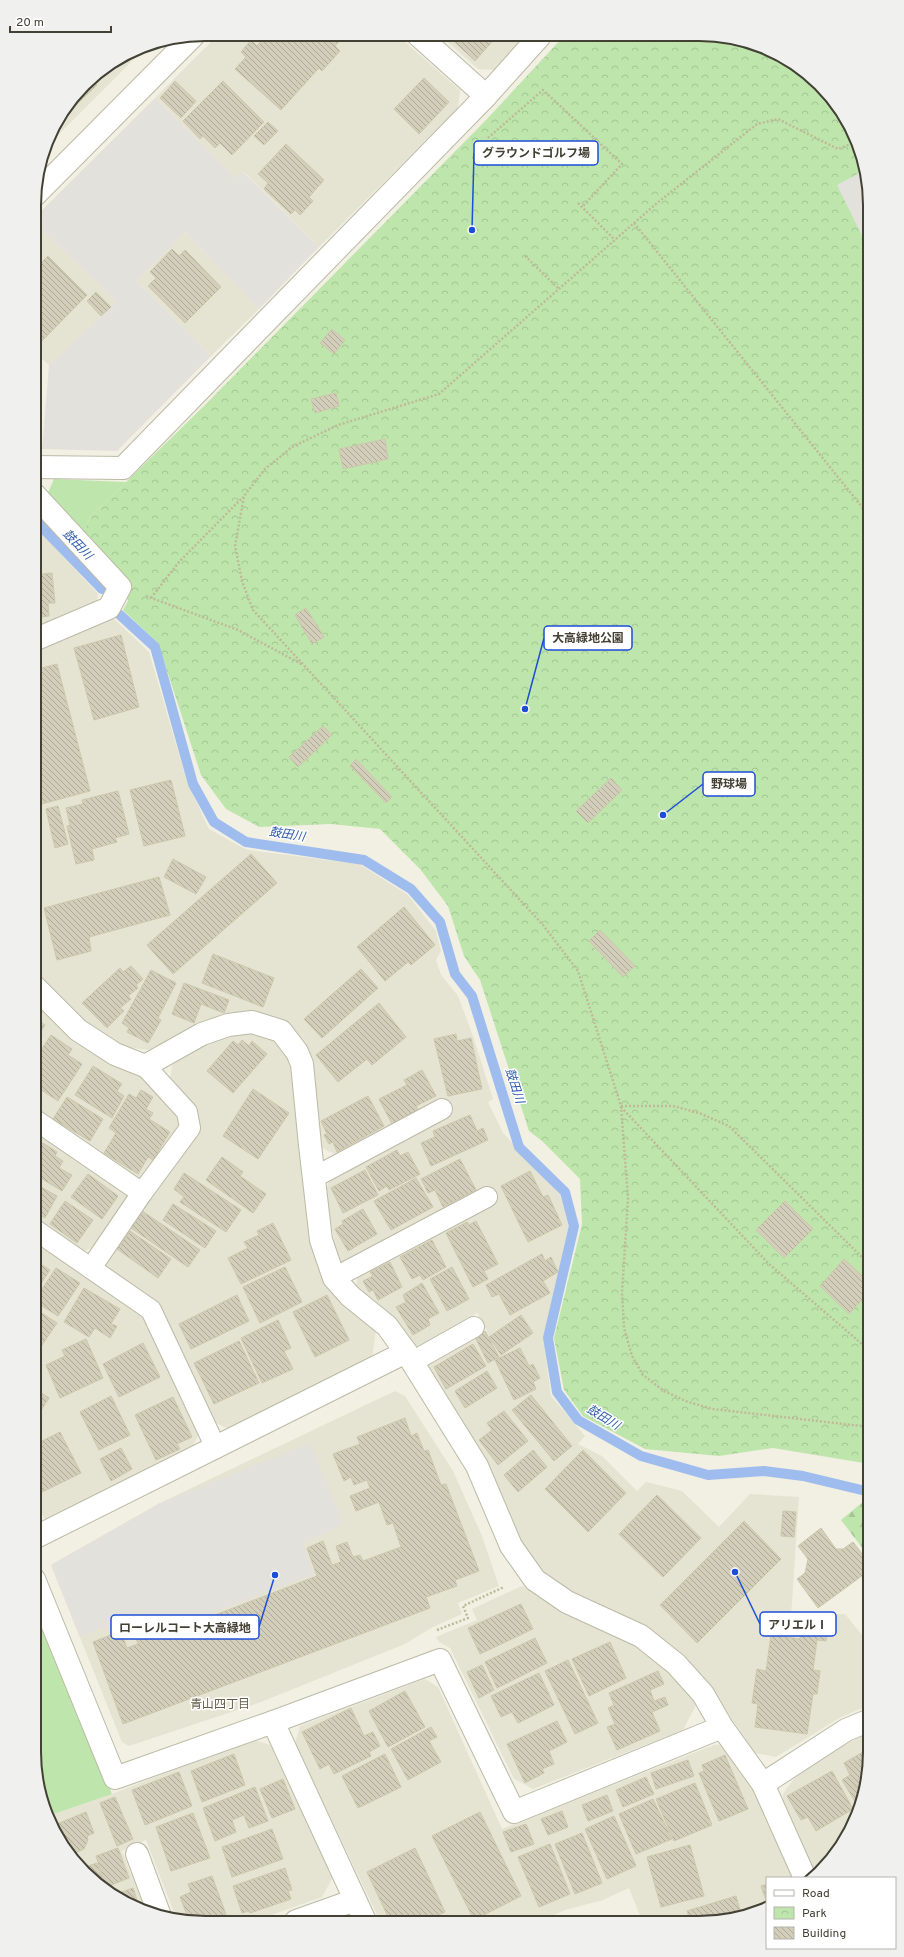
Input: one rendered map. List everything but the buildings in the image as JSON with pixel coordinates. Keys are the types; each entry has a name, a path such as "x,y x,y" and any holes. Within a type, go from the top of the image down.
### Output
{"street":[{"path":"425,41 486,96"},
{"path":"41,467 123,468 486,96 536,41"},
{"path":"42,188 187,42"},
{"path":"41,502 120,587 109,608 41,637"},
{"path":"41,993 78,1030 115,1054 145,1066 202,1034 228,1025 252,1022 281,1031 297,1052 302,1064 313,1178 321,1240 334,1278 350,1296 387,1326 409,1357 477,1466 511,1546 535,1580 567,1602 641,1636 676,1664 703,1694 722,1727 763,1784 805,1877"},
{"path":"41,1535 216,1448 409,1357"},
{"path":"41,1596 115,1778 273,1722 440,1660 514,1812 722,1727"},
{"path":"273,1722 363,1916"},
{"path":"763,1784 846,1730 863,1723"},
{"path":"137,1854 157,1908"},
{"path":"308,1916 355,1900"}],"lane":[{"path":"91,1268 142,1193 190,1128 187,1112 145,1066"},
{"path":"313,1178 442,1109"},
{"path":"41,1124 142,1193"},
{"path":"334,1278 487,1197"},
{"path":"41,1235 151,1310 216,1448"},
{"path":"409,1357 474,1327"}],"path":[{"path":"486,140 543,90 622,164 582,207"},
{"path":"151,598 179,562 244,496 266,469 292,448 338,425 439,394 634,223 757,124 778,119 838,149 851,144"},
{"path":"578,203 615,240"},
{"path":"634,223 863,508"},
{"path":"525,256 559,288"},
{"path":"244,496 235,546 242,581 253,610 543,925 578,971 621,1106 628,1199 622,1293 624,1328 632,1356 643,1375 664,1391 688,1402 713,1409 863,1426"},
{"path":"120,587 238,630 305,666"},
{"path":"621,1106 674,1106 699,1113 729,1126 863,1258"},
{"path":"621,1106 769,1264 863,1345"},
{"path":"433,1632 468,1618 463,1606 508,1585"}],"shaded area":[{"path":"212,41 404,41 460,90 458,108 319,247 244,172 236,178 155,98"},
{"path":"447,41 521,41 495,70 478,69"},
{"path":"137,56 56,137 63,123 75,105 89,89 105,75 123,63"},
{"path":"155,98 236,178 243,172 319,247 259,309 185,232 137,281 211,356 117,451 42,449 49,365 117,302 41,229 41,211"},
{"path":"860,173 863,195 863,238 837,185"},
{"path":"41,229 117,302 49,365 41,358"},
{"path":"185,232 259,309 211,356 137,281"},
{"path":"41,533 98,594 97,602 41,627"},
{"path":"113,618 149,652 187,782 209,829 249,850 359,864 408,895 436,931 441,951 436,960 441,975 458,996 473,1036 493,1099 488,1102 503,1133 560,1195 570,1225 543,1339 551,1396 585,1436 578,1444 602,1456 637,1491 646,1482 682,1491 719,1527 750,1494 799,1497 791,1616 845,1614 863,1636 863,1708 841,1717 776,1757 755,1753 708,1684 683,1654 650,1630 573,1594 542,1575 518,1542 428,1368 428,1365 487,1331 477,1313 415,1348 356,1287 358,1274 496,1200 490,1187 343,1263 340,1263 337,1255 325,1192 333,1172 451,1109 446,1100 341,1157 320,1147 313,1060 290,1027 275,1017 244,1014 197,1026 148,1050 125,1047 85,1024 68,1004 41,979 41,646 101,620"},
{"path":"41,1006 76,1040 121,1069 145,1078 179,1113 181,1125 139,1182 41,1116"},
{"path":"249,1030 270,1034 291,1062 314,1251 376,1329 372,1359 228,1429 211,1420 155,1305 104,1268 104,1261 197,1129 197,1108 170,1081 172,1065 202,1045"},
{"path":"41,1131 129,1191 130,1198 97,1245 82,1252 41,1223"},
{"path":"44,1245 144,1314 199,1433 191,1451 46,1522 41,1512 41,1246"},
{"path":"395,1391 405,1396 453,1471 482,1536 499,1586 458,1603 462,1614 431,1628 405,1644 261,1702 129,1746 122,1742 51,1565 160,1503"},
{"path":"310,1443 343,1524 303,1544 314,1574 153,1636 144,1612 80,1637 51,1565 160,1503"},
{"path":"522,1586 561,1609 639,1645 671,1669 697,1703 683,1730 533,1789 514,1779 450,1648 439,1642 436,1637 477,1620 472,1609"},
{"path":"425,1679 438,1687 502,1829 714,1745 726,1744 750,1779 793,1877 766,1877 766,1901 731,1913 720,1915 640,1916 629,1888 603,1900 565,1910 552,1916 378,1916 295,1743 300,1726"},
{"path":"863,1736 862,1773 850,1815 841,1834 829,1852 813,1870 812,1865 783,1808 783,1794 793,1780 812,1762"},
{"path":"252,1739 270,1745 333,1877 322,1897 268,1916 195,1916 174,1913 146,1840 122,1851 142,1903 123,1894 105,1882 89,1868 75,1852 63,1834 54,1814 112,1794"}],"green space":[{"path":"559,41 720,42 751,50 771,58 799,75 815,89 829,105 841,123 850,142 860,173 863,195 863,1463 773,1448 719,1456 645,1449 583,1416 564,1390 554,1338 582,1224 580,1179 542,1141 529,1131 480,980 464,956 448,906 420,869 380,829 331,824 259,827 226,809 201,775 158,643 123,610 128,601 125,579 83,535 90,517 206,404 486,120"},
{"path":"54,479 126,482 90,517 83,535 47,495"},
{"path":"863,1502 863,1549 841,1520"},
{"path":"41,1624 112,1794 54,1814 44,1784 41,1762"}],"waterway":[{"name":"鼓田川","path":"41,526 102,589"},
{"name":"鼓田川","path":"120,615 155,647 193,784 214,822 246,842 364,860 411,889 440,922 455,974 472,996 519,1147 565,1192 574,1226 548,1338 557,1392 578,1420 641,1456 708,1475 764,1471 803,1476 863,1490"}],"place":[{"name":"グラウンドゴルフ場","path":"472,230"},
{"name":"大高緑地公園","path":"525,709"},
{"name":"野球場","path":"663,815"},
{"name":"アリエルⅠ","path":"735,1572"},
{"name":"ローレルコート大高緑地","path":"275,1575"}],"district":[{"name":"青山四丁目","path":"220,1705"}]}
